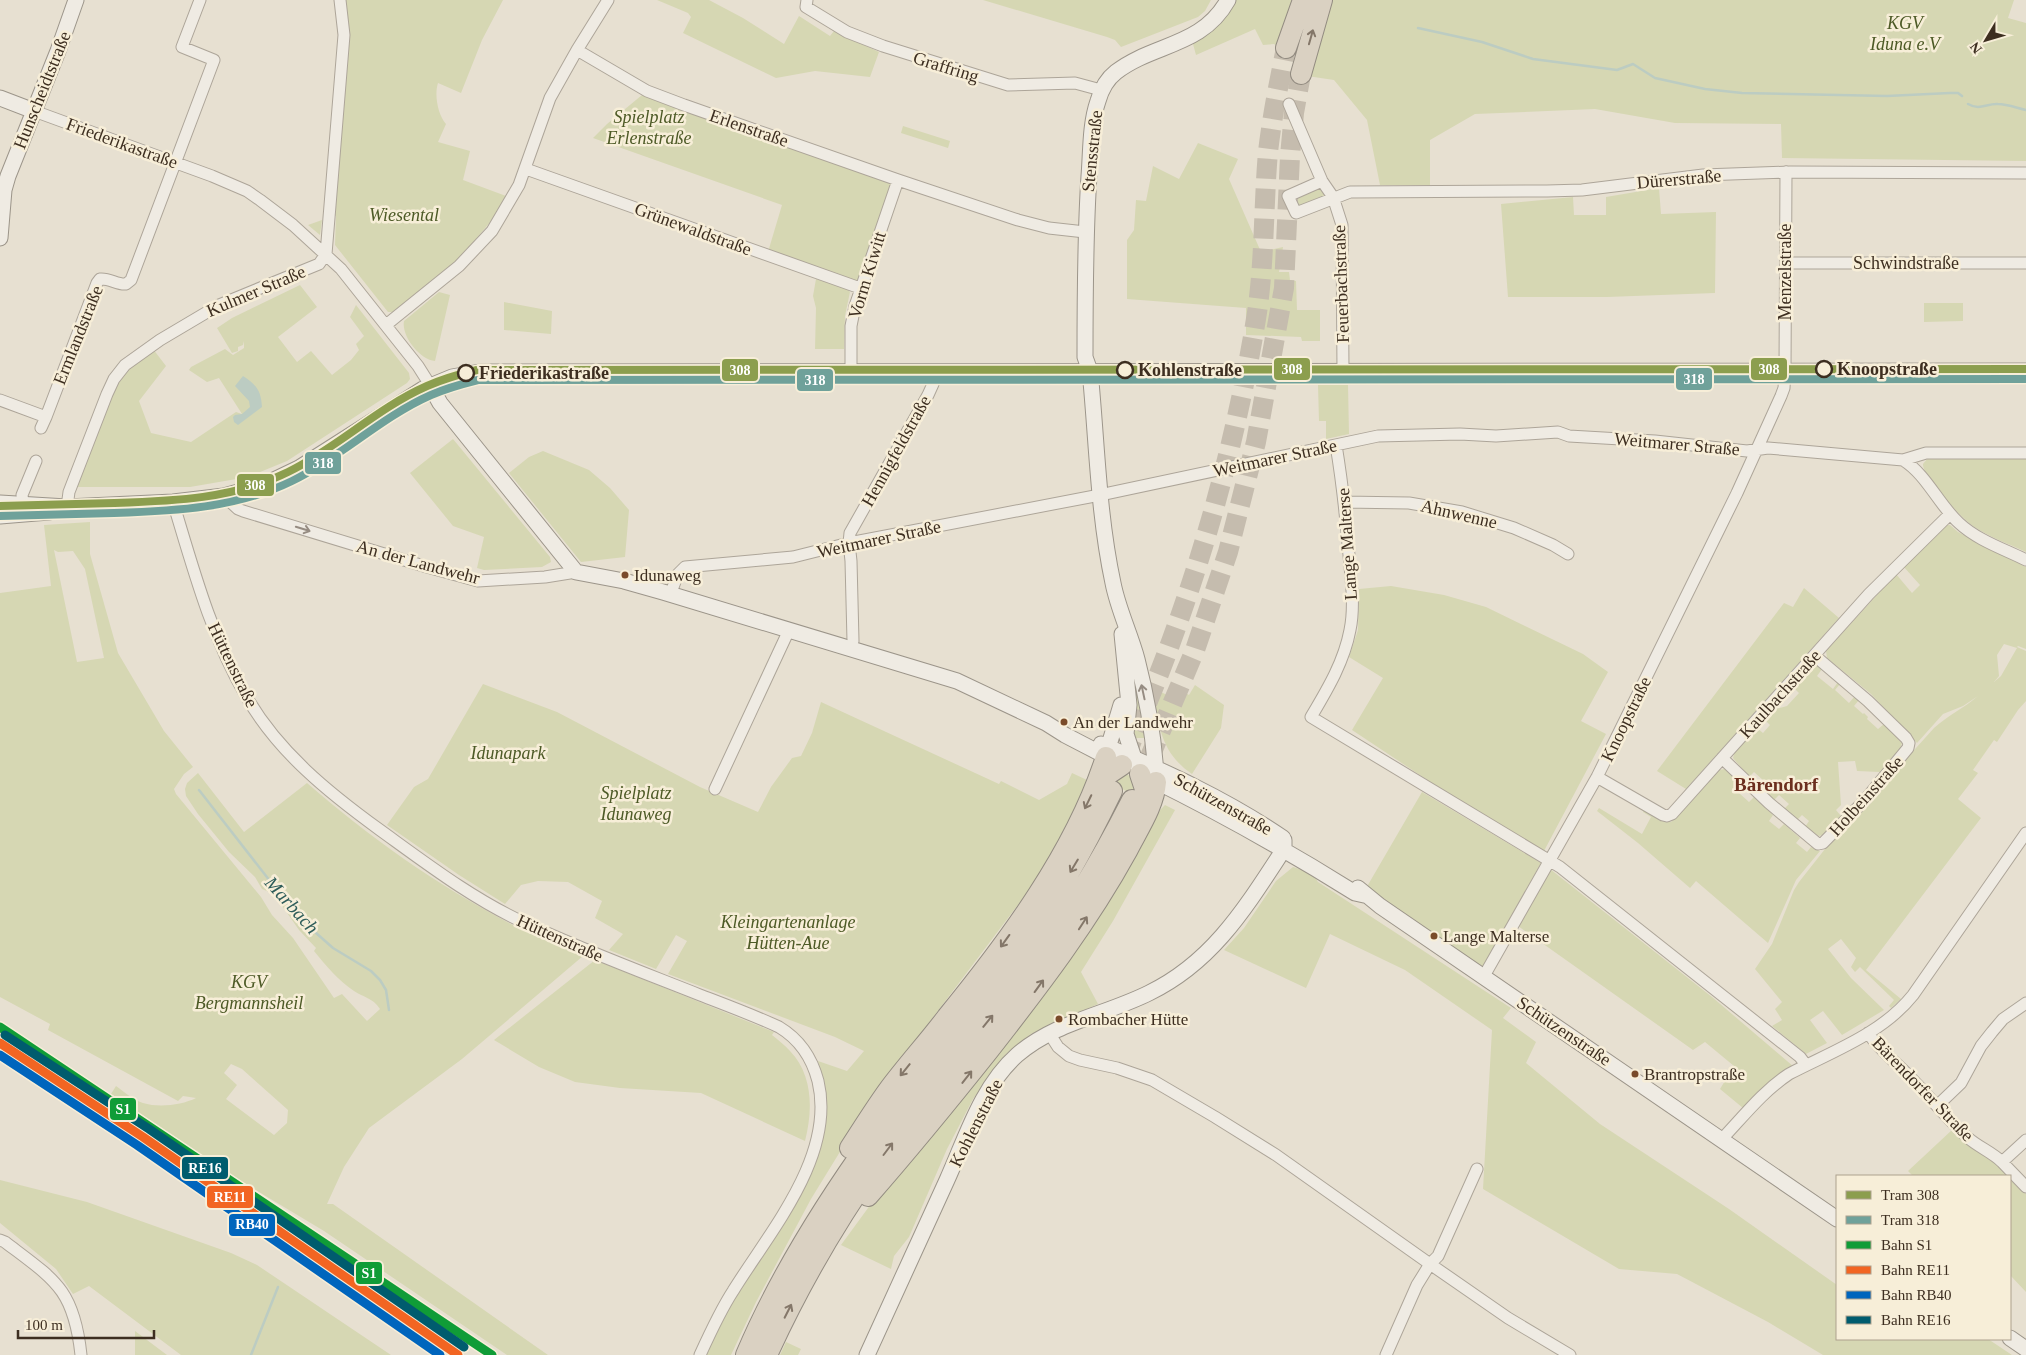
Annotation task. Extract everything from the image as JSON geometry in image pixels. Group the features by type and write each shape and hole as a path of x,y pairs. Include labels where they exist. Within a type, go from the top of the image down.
{"highway":[{"path":"1286,48 1304,0"},
{"path":"1301,74 1322,0"},
{"path":"746,1355 791,1265 828,1204 875,1135 1020,950 1080,855 1105,786 1132,764 1141,802 1137,832 1101,895 1070,944 947,1104 822,1248 767,1355"}],"street":[{"name":"Hunscheidtstraße","path":"0,238 4,190 76,0"},
{"path":"174,163 214,60 182,47 200,0"},
{"name":"Kulmer Straße","path":"67,507 69,492 114,379 125,365 199,316 258,288 319,264 326,254 344,34 340,0"},
{"path":"386,326 458,266 492,231 526,169 550,98 608,0"},
{"name":"Graffring","path":"807,0 806,7 847,32 930,62 1008,85 1075,83 1101,90"},
{"name":"Stensstraße","path":"1090,371 1085,357 1085,232 1093,127 1101,90 1115,73 1126,65 1200,32 1217,16 1228,0"},
{"name":"Erlenstraße","path":"577,50 646,90 898,180 1018,220 1049,228 1085,232"},
{"name":"Friederikastraße","path":"0,98 231,184 260,200 287,220 341,269 430,385 440,404 576,572"},
{"name":"Feuerbachstraße","path":"1289,104 1322,181 1333,197 1342,225 1343,371"},
{"name":"Ermlandstraße","path":"0,400 44,422 97,283 100,279 104,279 120,285 126,284 131,280 174,163"},
{"name":"Grünewaldstraße","path":"526,169 860,288"},
{"name":"Dürerstraße","path":"1333,197 1350,192 1525,192 1582,190 1675,178 1786,172 2026,173"},
{"name":"Menzelstraße","path":"1785,371 1786,172"},
{"name":"Vorm Kiwitt","path":"851,371 851,326 860,288 898,180"},
{"name":"Feuerbachstraße","path":"1322,181 1288,196 1296,213 1333,197"},
{"name":"Schwindstraße","path":"1786,263 2026,263"},
{"path":"0,516 23,509 173,502 224,496 262,484 290,472 430,385 458,375 494,371 2026,371"},
{"name":"Hennigfeldstraße","path":"851,649 853,641 850,533 928,395 933,384 933,371"},
{"path":"1090,371 1100,495 1108,557 1118,603 1126,669 1128,705 1126,734 1132,764"},
{"name":"Knoopstraße","path":"1484,976 1597,777 1758,448 1784,388 1785,371"},
{"name":"Weitmarer Straße","path":"670,595 678,574 685,567 793,557 849,543 1100,495 1378,436 1460,434 1496,436 1558,432 1569,436 1647,440 1733,448 1747,452 1758,448 1846,453 1903,460 1926,454 2026,453"},
{"name":"Lange Malterse","path":"1336,445 1344,502 1352,587 1350,630 1345,650 1332,681 1311,717 1560,867 1753,1019 1800,1057 1806,1065"},
{"path":"1903,460 1914,467 1950,514 1970,531 2026,560"},
{"path":"23,509 22,495 36,461"},
{"name":"An der Landwehr","path":"224,496 238,509 243,511 422,566 478,580 576,572 624,582 958,680 1046,723 1065,735 1132,764"},
{"name":"Hüttenstraße","path":"173,502 209,616 245,695 279,742 330,794 454,882 494,907 526,924 597,954 769,1022 792,1036 811,1060 820,1091 821,1118 807,1167 781,1217 718,1315 700,1355"},
{"name":"Ahnwenne","path":"1344,502 1409,503 1462,512 1514,528 1553,545 1568,554"},
{"path":"0,503 23,509"},
{"name":"Kaulbachstraße","path":"1597,777 1667,816 1672,814 1883,579 1950,514"},
{"path":"1118,603 1137,660 1153,740"},
{"path":"715,790 788,630"},
{"name":"Holbeinstraße","path":"1722,758 1769,803 1818,844 1823,843 1865,800 1908,748 1909,743 1868,701 1815,656"},
{"path":"1126,669 1120,707 1132,764"},
{"path":"1132,764 1153,740"},
{"path":"1132,764 1153,740"},
{"name":"Schützenstraße","path":"1132,764 1281,844 1358,888 1364,895 1836,1218"},
{"path":"1721,1140 1767,1091 1788,1074 1868,1033 1895,1015 1913,996 2026,833"},
{"name":"Kohlenstraße","path":"867,1355 986,1096 997,1077 1026,1048 1049,1033 1071,1022 1149,993 1172,981 1198,961 1219,938 1225,935 1246,908 1281,844"},
{"path":"1937,1106 1961,1083 1981,1046 2003,1019 2026,1003"},
{"path":"1049,1033 1058,1047 1069,1056 1117,1068 1152,1080 1216,1117 1276,1156 1508,1318 1570,1355"},
{"name":"Bärendorfer Straße","path":"1868,1033 1876,1045 1910,1076 1968,1138 1995,1154 2026,1187"},
{"path":"2002,1162 2026,1140"},
{"path":"1386,1355 1418,1285 1430,1264 1438,1256 1477,1170"},
{"path":"0,1240 44,1271 62,1291 73,1311 81,1355"},
{"path":"2011,1339 2026,1349"}],"green space":[{"name":"Wiesental","path":"345,0 503,0 482,40 461,93 438,83 436,93 439,110 446,124 438,142 470,151 463,180 506,196 492,220 459,259 395,312 388,312 335,245 336,216 333,215"},
{"path":"657,0 709,0 743,18 784,44 799,16 830,36 834,31 879,52 870,77 815,71 776,78 683,33 691,17 688,13"},
{"path":"983,0 1211,0 1205,11 1198,17 1121,47 1115,40 1107,37"},
{"path":"1234,0 1293,0 1277,46 1274,44 1263,45 1255,29 1196,55 1193,44 1223,20"},
{"name":"KGV Iduna e.V","path":"1332,0 2014,0 2008,18 2026,23 2026,161 1782,158 1781,124 1675,123 1595,109 1475,114 1430,140 1430,185 1380,185 1367,120 1334,80 1307,76"},
{"name":"Spielplatz Erlenstraße","path":"642,95 892,182 857,282 768,252 782,205 593,138"},
{"path":"903,126 950,141 948,148 901,133"},
{"path":"1198,143 1238,159 1229,179 1261,252 1283,247 1279,272 1289,272 1290,280 1296,281 1297,310 1320,310 1320,341 1302,341 1301,337 1246,335 1246,308 1127,299 1127,240 1134,230 1136,200 1146,201 1153,166 1179,179"},
{"path":"1322,181 1333,197 1296,213 1288,196"},
{"path":"1659,188 1661,214 1716,212 1715,293 1607,297 1508,297 1501,204 1573,197 1574,215 1606,215 1606,197"},
{"path":"322,220 320,235 308,225"},
{"path":"816,279 847,288 850,292 845,316 844,349 815,349 816,308 813,296"},
{"path":"300,285 317,307 278,337 297,362 311,351 332,375 351,360 359,350 356,344 364,336 350,317 356,305 409,373 410,379 407,383 287,461 248,477 190,487 77,487 117,382 125,371 153,349 166,366 139,401 151,433 191,442 236,412 242,414 219,378 207,382 189,370 191,367 225,349 233,355 244,348 244,341 243,345 238,347 238,351 232,353 217,328 232,318"},
{"path":"439,292 450,295 435,361 423,356 413,346 405,333 404,321"},
{"path":"504,302 552,311 551,334 504,330"},
{"path":"1924,303 1963,303 1963,321 1924,322"},
{"path":"1318,385 1348,385 1349,434 1326,439 1326,421 1319,421"},
{"path":"453,439 550,557 551,562 542,567 484,570 477,568 484,537 453,526 410,473"},
{"path":"543,451 589,470 610,488 629,510 625,557 581,562 509,473 529,457"},
{"path":"1928,458 2026,459 2026,552 1979,530 1960,515 1935,487 1924,470 1923,464"},
{"name":"KGV Bergmannsheil","path":"90,522 90,554 118,653 164,731 193,767 184,774 174,789 176,794 261,897 272,915 293,938 334,998 342,994 367,1021 380,1009 374,1002 354,991 332,972 314,951 316,948 299,930 274,894 262,889 255,877 229,852 198,814 186,796 185,789 187,783 198,773 244,832 307,783 381,842 459,895 521,929 583,956 462,1059 369,1128 344,1167 327,1204 333,1204 548,1355 507,1355 324,1231 249,1186 111,1094 116,1086 129,1096 149,1105 177,1104 196,1098 183,1096 178,1101 48,1030 50,1024 0,997 0,593 51,586 44,525","holes":["54,550 58,552 73,551 85,569 104,658 77,662","231,1064 242,1069 288,1110 287,1123 274,1135 226,1099 237,1085 224,1073"]},
{"path":"1947,525 1950,525 1958,532 2026,567 2026,649 2017,647 2026,651 2026,701 1997,742 1994,740 1973,770 1978,773 1958,799 1981,818 1866,970 1901,999 1891,1008 1889,1006 1894,1000 1860,967 1855,972 1851,967 1856,958 1841,939 1828,949 1851,978 1884,1010 1842,1035 1823,1011 1810,1020 1827,1043 1806,1054 1772,1026 1782,1020 1775,1009 1782,1002 1755,969 1772,944 1794,890 1825,849 1934,728 1978,696 1963,706 1943,714 1917,743 1871,694 1827,658 1826,651 1896,574 1912,593 1920,585 1903,566","holes":["2004,644 2017,648 2001,676 1994,682 1999,676 1997,655"]},
{"path":"1391,586 1444,595 1486,607 1583,654 1608,672 1581,721 1606,734 1544,851 1450,795 1352,730 1383,678 1349,657 1358,630 1359,589"},
{"path":"1804,588 1839,618 1686,789 1657,771 1784,603 1793,607"},
{"path":"1131,660 1145,732 1144,738 1129,738"},
{"path":"1815,665 1822,669 1817,676 1833,689 1838,682 1840,684 1835,690 1849,703 1855,696 1859,700 1854,706 1868,717 1867,719 1878,729 1884,724 1902,743 1900,749 1880,772 1857,771 1855,761 1838,762 1841,805 1836,810 1841,816 1823,835 1819,836 1805,827 1809,821 1802,815 1797,820 1784,809 1789,804 1779,795 1774,800 1759,786 1764,781 1754,772 1749,777 1733,758 1735,751 1757,728 1763,733 1770,725 1764,719 1772,710 1787,706 1799,693 1793,687"},
{"path":"483,684 557,712 700,787 758,812 771,787 792,758 801,756 812,733 821,702 999,784 1001,781 1039,800 1067,784 1072,773 1087,780 1070,818 1036,881 897,1065 865,1111 811,1199 756,1302 731,1355 705,1355 747,1275 814,1166 826,1116 826,1095 818,1061 847,1071 864,1051 835,1037 668,974 687,941 676,935 656,969 609,950 623,934 595,918 602,901 568,882 538,881 521,885 505,904 387,825 414,787 428,779"},
{"path":"1195,685 1224,705 1221,728 1192,774 1174,757 1163,738 1153,693 1156,695 1161,692 1173,698 1180,689 1189,695"},
{"path":"1725,769 1744,787 1739,793 1749,802 1754,797 1773,815 1769,821 1779,829 1784,824 1800,838 1796,843 1807,852 1811,847 1820,851 1796,880 1768,943 1696,881 1690,888 1597,811 1599,808 1642,834 1651,817 1643,812 1644,810 1662,821 1671,822 1719,770"},
{"path":"1125,774 1131,776 1142,799 1106,781"},
{"path":"1422,792 1541,863 1482,967 1477,967 1365,890"},
{"path":"1165,805 1175,810 1113,921 1081,972 1098,1004 1031,1034 1006,1054 973,1099 947,1149 909,1237 894,1256 891,1269 841,1245 1156,814"},
{"path":"1293,867 1312,873 1318,882 1511,1008 1503,1018 1536,1042 1526,1063 1600,1124 1729,1209 1836,1284 1836,1340 1990,1340 2012,1355 1823,1355 1768,1322 1677,1274 1619,1269 1483,1189 1492,1030 1405,970 1330,934 1306,988 1224,950 1244,928 1276,881"},
{"path":"1550,869 1712,997 1794,1067 1743,1108 1720,1089 1734,1066 1705,1042 1693,1050 1518,926"},
{"path":"595,960 774,1032 772,1035 798,1060 807,1082 810,1105 805,1141 701,1093 620,1088 575,1082 539,1067 494,1040"},
{"path":"1953,1129 2008,1175 1912,1175 1908,1171"},
{"path":"2011,1178 2026,1194 2026,1292 2011,1276"},
{"path":"0,1180 87,1202 231,1253 257,1265 391,1355 181,1355 89,1286 73,1294 56,1269 0,1223"},
{"path":"135,1331 167,1355 135,1355"},
{"path":"786,1342 801,1349 798,1355 780,1355"}],"shaded area":[{"path":"243,376 252,382 257,389 261,397 262,407 238,425 234,422 233,417 242,414 250,407 249,401 235,386"}],"waterway":[{"path":"1418,28 1482,42 1533,59 1617,70 1633,64 1655,78 1705,89 1742,93 1887,96 1958,93 1962,96"},
{"path":"1968,104 1976,107 2001,104 2026,110"},
{"name":"Marbach","path":"199,790 298,917 333,948 371,971 380,980 386,990 389,1010"},
{"name":"Marbach","path":"251,1355 278,1287"}],"tunnel":[{"path":"1125,758 1167,654 1185,601 1210,523 1231,445 1248,365 1258,304 1268,152 1286,48"},
{"path":"1149,759 1195,650 1228,552 1256,442 1284,288 1290,156 1294,113 1301,74"}],"tram line":[{"name":"308","path":"0,506 158,501 203,497 246,488 288,472 306,462 409,395 439,381 477,370 2026,369"},
{"name":"318","path":"0,516 160,511 205,506 250,497 292,481 310,471 413,404 443,390 478,380 2026,379"}],"rail line":[{"name":"S1","path":"0,1027 492,1355"},
{"name":"RE16","path":"5,1035 149,1129 464,1347"},
{"name":"RE11","path":"0,1043 143,1137 458,1355"},
{"name":"RB40","path":"0,1055 137,1145 440,1355"}],"place":[{"name":"Knoopstraße","path":"1824,369"},
{"name":"Kohlenstraße","path":"1125,370"},
{"name":"Friederikastraße","path":"466,373"},
{"name":"Idunaweg","path":"625,575"},
{"name":"An der Landwehr","path":"1064,722"},
{"name":"Lange Malterse","path":"1434,936"},
{"name":"Rombacher Hütte","path":"1059,1019"},
{"name":"Brantropstraße","path":"1635,1074"}],"district":[{"name":"Bärendorf","path":"1776,784"}],"park label":[{"name":"Idunapark","path":"508,753"},
{"name":"Spielplatz Idunaweg","path":"636,803"},
{"name":"Kleingartenanlage Hütten-Aue","path":"788,932"}]}
